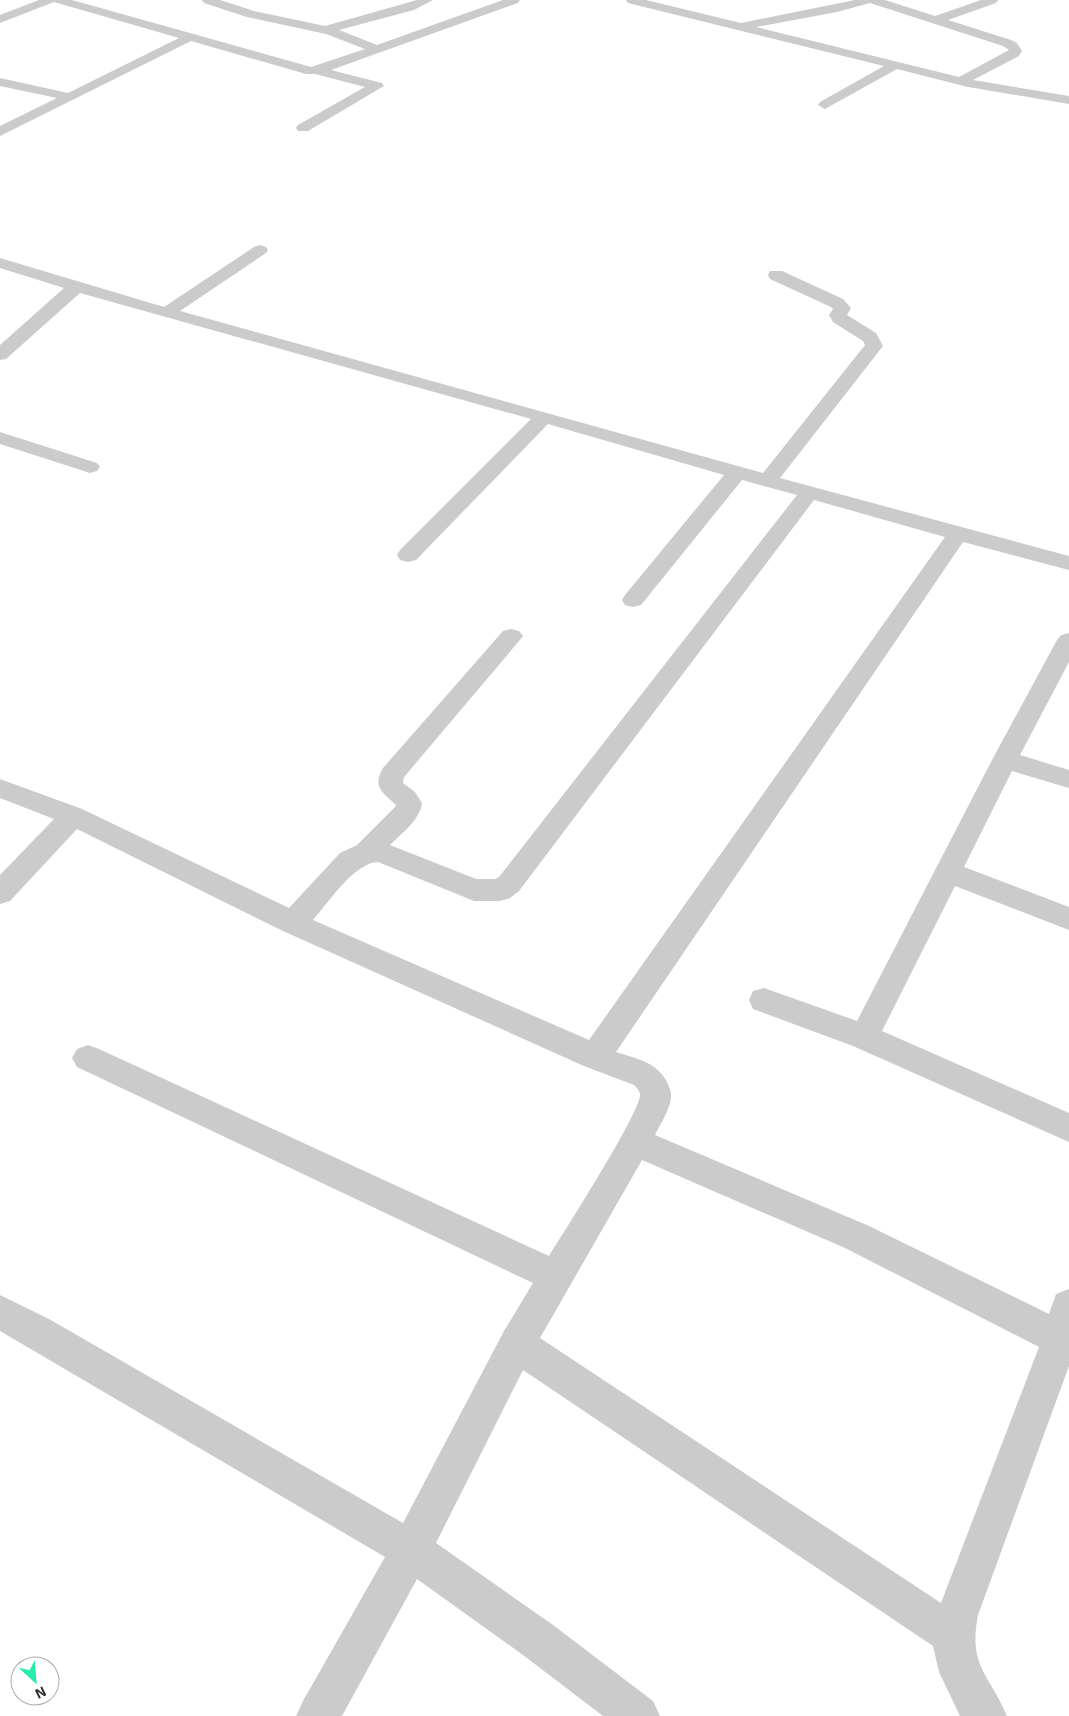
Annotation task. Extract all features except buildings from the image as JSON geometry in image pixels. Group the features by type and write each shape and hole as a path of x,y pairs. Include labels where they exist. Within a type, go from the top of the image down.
{"street":[{"path":"0,19 50,0"},
{"path":"59,0 307,70 315,70 377,86 303,128"},
{"path":"208,0 251,14 325,30 377,49"},
{"path":"325,30 410,7 427,0"},
{"path":"315,70 514,0"},
{"path":"632,0 961,81 1069,100"},
{"path":"740,28 773,18 838,8 868,0"},
{"path":"873,0 1007,43 1015,48 1016,51 1014,53 961,81"},
{"path":"936,20 992,0"},
{"path":"945,2 969,8"},
{"path":"904,10 922,3"},
{"path":"356,8 374,17"},
{"path":"0,132 190,37"},
{"path":"825,105 895,65"},
{"path":"0,82 70,97"},
{"path":"166,313 260,250"},
{"path":"0,264 76,288 544,417 957,535 1069,563"},
{"path":"768,480 874,346 870,337 839,318 838,315 842,308 837,303 776,275"},
{"path":"0,355 76,288"},
{"path":"408,555 544,417"},
{"path":"0,438 90,467"},
{"path":"632,600 737,472"},
{"path":"368,852 380,852 474,890 500,890 509,884 810,492"},
{"path":"595,1057 957,535"},
{"path":"293,923 350,860 368,852 408,810 409,805 406,797 390,785 389,781 392,774 511,636"},
{"path":"864,1037 1006,760 1065,655"},
{"path":"1006,760 1069,780"},
{"path":"0,788 73,816 293,923 595,1057 645,1076 651,1082 656,1094 654,1104 635,1142 517,1344 411,1550 318,1716"},
{"path":"0,894 73,816"},
{"path":"948,872 1069,919"},
{"path":"764,1000 864,1037 1069,1128"},
{"path":"88,1058 555,1276"},
{"path":"635,1142 857,1237 1063,1340 957,1614 953,1635 955,1658 985,1716"},
{"path":"0,1312 36,1331 411,1550 538,1640 638,1716"},
{"path":"517,1344 953,1635"}]}
